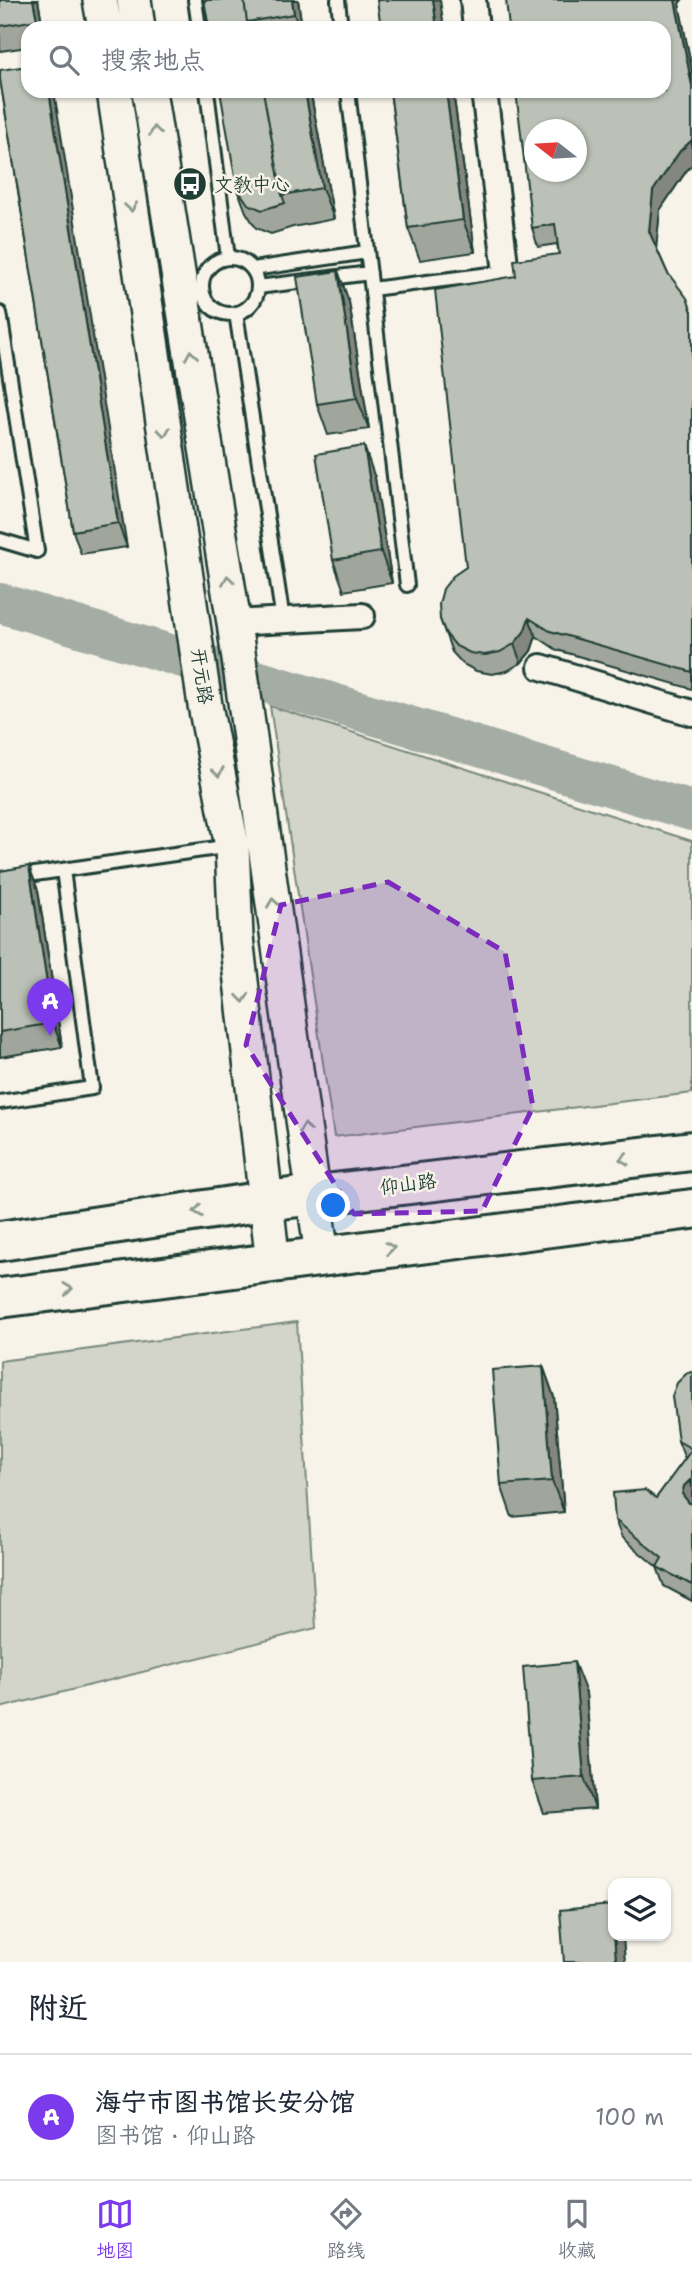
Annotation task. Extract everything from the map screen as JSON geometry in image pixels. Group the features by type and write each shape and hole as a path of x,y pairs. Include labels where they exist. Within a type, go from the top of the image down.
{"main road":[{"path":"100,0 103,21"},
{"path":"134,0 137,21"},
{"name":"开元路","path":"115,98 205,705 232,846 236,937 273,1263"},
{"path":"150,98 192,293 247,719 322,1256"},
{"name":"仰山路","path":"0,1241 265,1201 692,1151"},
{"path":"0,1298 692,1209"}],"street":[{"path":"473,0 475,21"},
{"path":"485,98 506,272"},
{"path":"236,635 283,620 362,616"},
{"path":"541,667 692,713"}],"lane":[{"path":"195,0 198,21"},
{"path":"338,0 340,21"},
{"path":"208,98 228,258"},
{"path":"349,98 407,585"},
{"path":"253,270 368,252"},
{"path":"228,258 246,263 253,270 258,287 252,304 236,313 227,314 211,307 192,293 206,272 220,260 228,258"},
{"path":"372,289 506,272"},
{"path":"258,287 370,273"},
{"path":"0,313 37,551 0,540"},
{"path":"236,313 283,620"},
{"path":"0,879 232,846"},
{"path":"0,1102 92,1088 63,870 55,871"}],"highlighted area":[{"path":"388,882 505,952 533,1107 482,1211 354,1214 246,1045 281,905"}],"shaded area":[{"path":"270,706 692,841 692,1093 334,1137"},
{"path":"297,1322 316,1628 0,1708 0,1361"}],"building":[{"path":"0,0 33,0 37,20 0,26"},
{"path":"204,0 244,0 247,21 208,21"},
{"path":"244,0 292,0 294,14 247,21"},
{"path":"377,0 433,0 436,21 380,21"},
{"path":"506,0 675,0 692,86 692,140 680,151 653,191 649,231 667,272 687,298 692,312 692,672 550,631 529,618 524,632 514,644 500,652 485,655 470,653 456,646 446,634 440,619 439,604 443,589 453,576 466,567 435,290 516,276 514,260 559,254 555,224 532,228 527,182 587,182 587,119 524,119 524,160 517,98 671,98 671,21 508,21"},
{"path":"21,67 21,98 50,98 118,523 73,531 0,70"},
{"path":"221,98 264,98 285,203 262,210 248,204 237,188"},
{"path":"264,98 306,98 322,188 282,195"},
{"path":"391,98 447,98 463,220 408,228"},
{"path":"338,271 357,398 317,404 297,277"},
{"path":"364,446 381,552 333,560 316,454"},
{"path":"29,866 53,1023 0,1032 0,871"},
{"path":"543,1366 552,1481 501,1485 492,1370"},
{"path":"692,1372 692,1449 678,1441 672,1396 677,1383 687,1373"},
{"path":"692,1449 692,1480 684,1486 682,1494 692,1503 692,1585 657,1567 662,1558 615,1520 613,1493 645,1490 656,1498"},
{"path":"574,1662 584,1777 532,1781 523,1667"},
{"path":"608,1905 608,1941 615,1941 616,1962 564,1962 560,1910"}],"waterway":[{"path":"0,603 692,811"}],"place":[{"name":"文教中心","path":"190,184"},
{"name":"海宁市图书馆长安分馆","path":"50,1036"}]}
